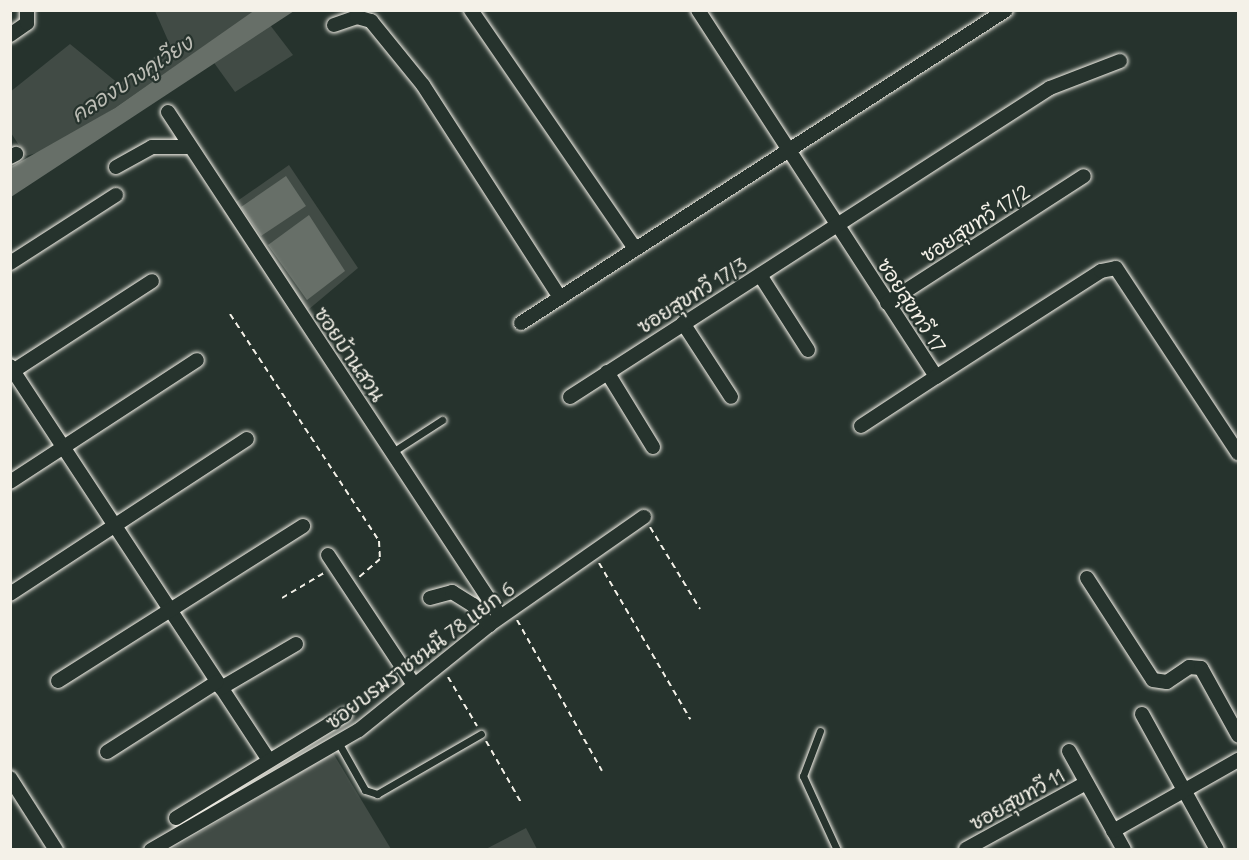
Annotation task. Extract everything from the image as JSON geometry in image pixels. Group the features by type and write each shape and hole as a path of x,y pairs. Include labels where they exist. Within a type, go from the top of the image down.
{"street":[{"path":"10,35 27,23 27,10"},
{"path":"471,10 634,249"},
{"name":"ซอยสุขทวี 17","path":"699,10 836,227 936,377 1101,271 1116,268 1239,453"},
{"path":"521,323 559,296 1006,10"},
{"path":"334,25 357,17 371,21 423,85 559,296"},
{"name":"ซอยสุขทวี 17/3","path":"570,397 1050,88 1120,61"},
{"name":"ซอยบ้านสวน","path":"168,112 500,617"},
{"path":"116,167 152,147 190,147"},
{"name":"ซอยสุขทวี 17/2","path":"887,303 1084,176"},
{"path":"10,263 116,195"},
{"path":"759,275 808,350"},
{"path":"152,281 12,370 269,761"},
{"path":"683,323 731,397"},
{"path":"10,482 197,360"},
{"path":"607,372 653,447"},
{"path":"861,426 936,377"},
{"path":"10,594 248,438"},
{"name":"ซอยบรมราชชนนี 78 แยก 6","path":"151,849 338,742 500,617 644,517"},
{"path":"58,681 169,608 303,526"},
{"path":"332,561 347,587 414,685"},
{"path":"1088,578 1153,680 1167,682 1189,667 1201,668 1239,735"},
{"path":"430,598 452,592 473,605 500,617"},
{"path":"107,752 219,685 296,644"},
{"path":"1142,714 1217,849"},
{"path":"176,818 345,715"},
{"name":"ซอยสุขทวี 11","path":"1069,751 1122,849"},
{"path":"1113,831 1239,760"},
{"path":"10,778 56,849"},
{"name":"ซอยสุขทวี 11","path":"966,849 1086,783"}],"lane":[{"path":"391,453 442,420"},
{"path":"820,731 803,776 837,849"},
{"path":"338,742 365,790 377,794 481,734"}],"path":[{"path":"230,314 380,541 380,559 347,587"},
{"path":"644,517 700,609"},
{"path":"593,553 690,719"},
{"path":"282,598 332,561"},
{"path":"500,617 602,771"}],"shaded area":[{"path":"255,10 294,11 11,197 11,167 115,108"},
{"path":"155,11 255,11 115,108 47,150 26,156 11,133 10,92 70,44 119,84 170,45"},
{"path":"270,25 293,55 235,92 212,60"},
{"path":"289,165 358,268 296,320 223,211"},
{"path":"286,176 306,206 261,236 241,207"},
{"path":"309,215 345,271 307,300 268,245"},
{"path":"333,753 391,849 172,849"},
{"path":"526,828 537,849 486,849"}],"water label":[{"name":"คลองบางคูเวียง","path":"132,79"}]}
